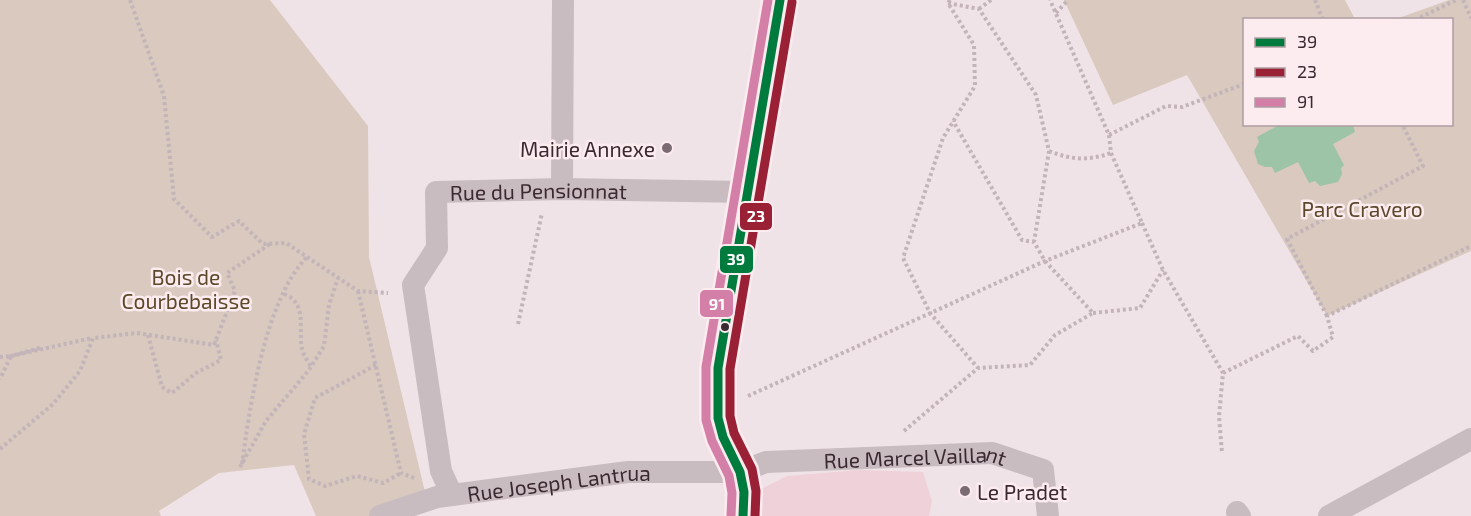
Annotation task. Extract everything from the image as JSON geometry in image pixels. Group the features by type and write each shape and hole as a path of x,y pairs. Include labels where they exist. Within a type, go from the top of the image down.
{"main road":[{"path":"743,516 744,492 740,472 723,437 718,418 718,368 780,0"}],"street":[{"path":"554,190 563,0"},
{"name":"Rue du Pensionnat","path":"412,285 437,248 436,192 554,190 747,192"},
{"path":"412,285 442,488"},
{"path":"1329,516 1471,440"},
{"name":"Rue Marcel Vaillant","path":"740,472 766,462 992,453 1044,470 1048,516"},
{"name":"Rue Joseph Lantrua","path":"380,516 442,488 628,472 740,472"}],"path":[{"path":"130,0 164,96 174,199 212,237 239,221 263,244 286,243 358,291 386,293 412,285"},
{"path":"980,9 992,0"},
{"path":"1050,0 1109,135 1111,153 1163,270 1223,373 1219,416 1222,453"},
{"path":"1056,13 1068,0"},
{"path":"1314,0 1322,18"},
{"path":"1419,18 1456,0"},
{"path":"1463,0 1471,18"},
{"path":"949,2 980,9 1036,95 1050,151 1034,242 1045,261 1093,313"},
{"path":"949,2 974,45 975,86 943,138 903,258 930,313 978,368"},
{"path":"1109,135 1166,106 1182,108 1243,85"},
{"path":"953,121 1022,240 1034,242"},
{"path":"1223,373 1298,336 1313,351 1333,337 1327,316 1287,239 1423,166 1402,126"},
{"path":"1050,151 1070,159 1091,159 1111,153"},
{"path":"518,324 554,190"},
{"path":"718,399 747,396 1045,261 1142,223"},
{"path":"0,357 93,338 136,333 214,345 235,291 227,273 270,244"},
{"path":"1327,316 1471,246"},
{"path":"308,257 297,268 268,334 249,412 241,466 266,421 311,367 324,346 329,304 338,278"},
{"path":"871,459 978,368 1030,365 1055,335 1093,313 1140,308 1163,270"},
{"path":"358,291 401,472"},
{"path":"284,294 291,297 302,314 302,350 311,367"},
{"path":"148,335 162,387 172,393 196,373 221,360 216,339"},
{"path":"0,449 53,404 80,371 93,338"},
{"path":"0,379 11,356"},
{"path":"376,365 315,398 304,434 309,479 325,486 357,476 383,483 401,472"},
{"path":"401,472 442,488"}],"green space":[{"name":"Bois de Courbebaisse","path":"0,0 270,0 368,126 369,257 425,492 369,516 316,516 294,465 219,473 159,511 161,516 0,516"},
{"name":"Parc Cravero","path":"1064,0 1345,0 1354,18 1243,18 1243,126 1453,126 1453,18 1399,18 1449,0 1471,0 1471,251 1327,316 1187,75 1113,105"}],"shaded area":[{"path":"1277,126 1353,126 1355,132 1333,144 1344,165 1341,168 1342,174 1338,182 1320,186 1315,181 1309,183 1298,162 1275,173 1272,167 1258,164 1254,151 1259,142 1257,137"},
{"path":"858,470 923,472 932,501 929,516 758,516 759,490 787,476"}],"transit line":[{"name":"91","path":"731,516 732,493 729,476 712,441 706,420 706,367 768,0"},
{"name":"39","path":"743,516 744,492 740,472 723,437 718,418 718,368 780,0"},
{"name":"23","path":"755,516 756,491 752,469 734,433 730,416 730,369 792,2"}],"place":[{"name":"Mairie Annexe","path":"667,148"},
{"name":"Le Pradet","path":"965,491"}]}
